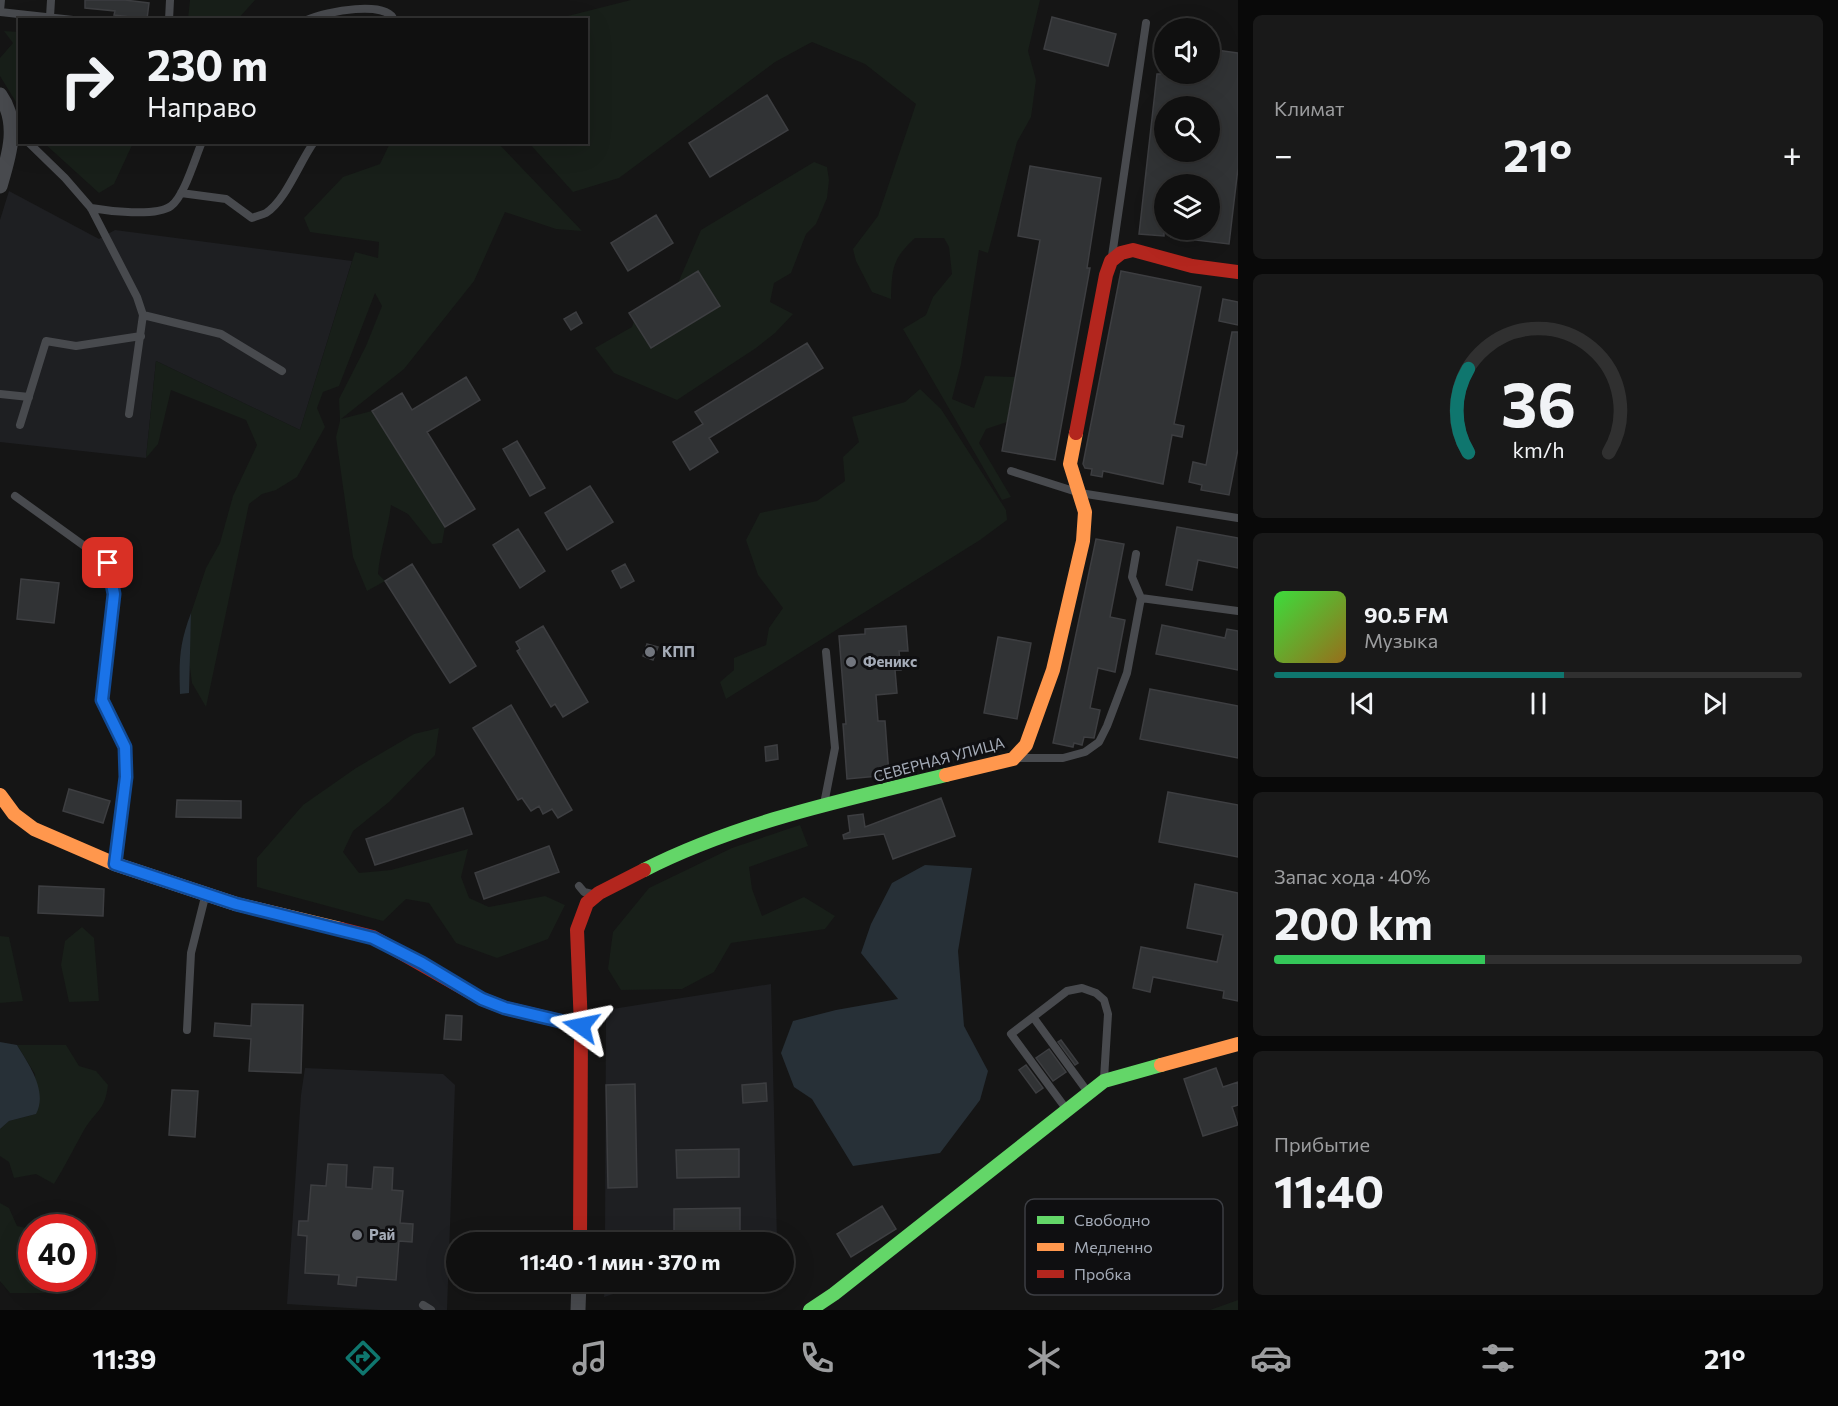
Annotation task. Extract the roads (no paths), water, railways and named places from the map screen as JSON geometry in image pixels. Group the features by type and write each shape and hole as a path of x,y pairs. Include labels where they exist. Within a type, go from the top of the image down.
{"street":[{"path":"0,95 16,133 0,186"},
{"path":"1111,261 1121,253 1133,250 1192,266 1238,272"},
{"name":"СЕВЕРНАЯ УЛИЦА","path":"580,1232 581,1026 577,930 587,903 599,893 656,864 740,830 824,806 1013,759 1026,745 1053,670 1083,540 1085,512 1070,464 1106,275 1111,261"},
{"path":"0,795 14,814 34,829 115,864 206,895 373,938 422,963 482,999 505,1008 581,1026"},
{"path":"810,1310 834,1294 1104,1081 1238,1044"},
{"path":"578,1310 579,1292"}],"lane":[{"path":"1,0 0,11 58,18"},
{"path":"50,17 51,0"},
{"path":"169,18 170,0"},
{"path":"312,18 333,9 361,3 380,2 390,9 393,18"},
{"path":"1111,261 1146,23"},
{"path":"30,144 65,178 91,208 144,315 129,414"},
{"path":"91,208 122,212 159,210 171,206 181,193 201,144"},
{"path":"181,193 226,199 252,218 266,213 284,194 313,144"},
{"path":"144,315 221,334 282,371"},
{"path":"20,424 46,341 76,346 141,336"},
{"path":"0,394 29,397"},
{"path":"1011,471 1080,493 1238,518"},
{"path":"15,496 108,563 114,594 102,700 125,747 126,757 126,777 115,864"},
{"path":"1013,759 1063,758 1085,752 1099,742 1127,673 1141,598 1132,577 1136,554"},
{"path":"1141,598 1238,611"},
{"path":"824,806 835,747 826,652"},
{"path":"579,886 590,894 599,893"},
{"path":"187,1030 191,953 206,895"},
{"path":"1067,1110 1011,1034 1067,991 1082,988 1096,993 1104,1000 1108,1014 1104,1081"},
{"path":"1033,1017 1088,1093"}],"place":[{"name":"КПП","path":"650,652"},
{"name":"Феникс","path":"851,662"},
{"name":"Рай","path":"357,1235"}]}
